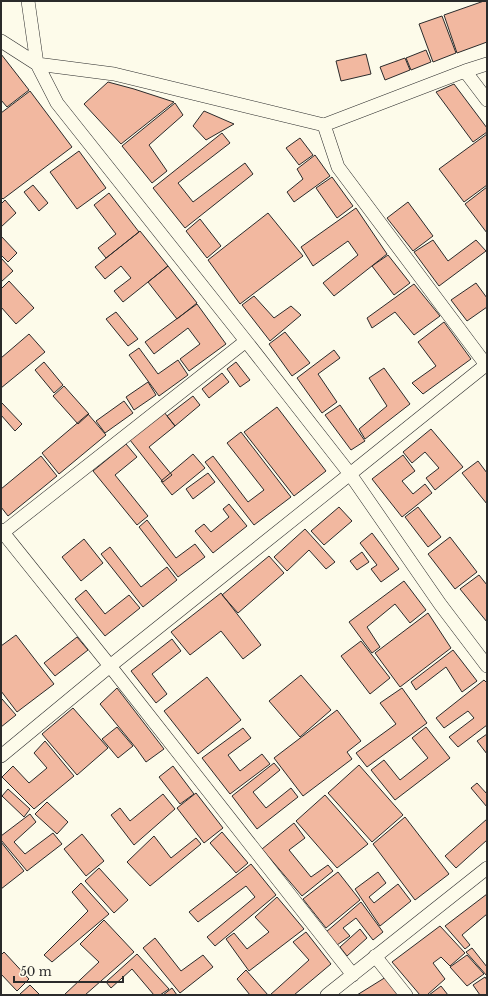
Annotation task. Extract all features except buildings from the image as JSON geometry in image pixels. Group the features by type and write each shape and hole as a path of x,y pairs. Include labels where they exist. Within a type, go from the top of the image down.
{"street":[{"path":"28,1 37,64 57,103 350,474 440,604 487,666"},
{"path":"1,42 37,64 114,74 324,124 487,64"},
{"path":"465,71 487,100"},
{"path":"1,756 110,666 487,365 338,167 324,124"},
{"path":"246,341 2,532 110,666 353,975"},
{"path":"328,995 487,868"},
{"path":"375,956 406,995"}]}
